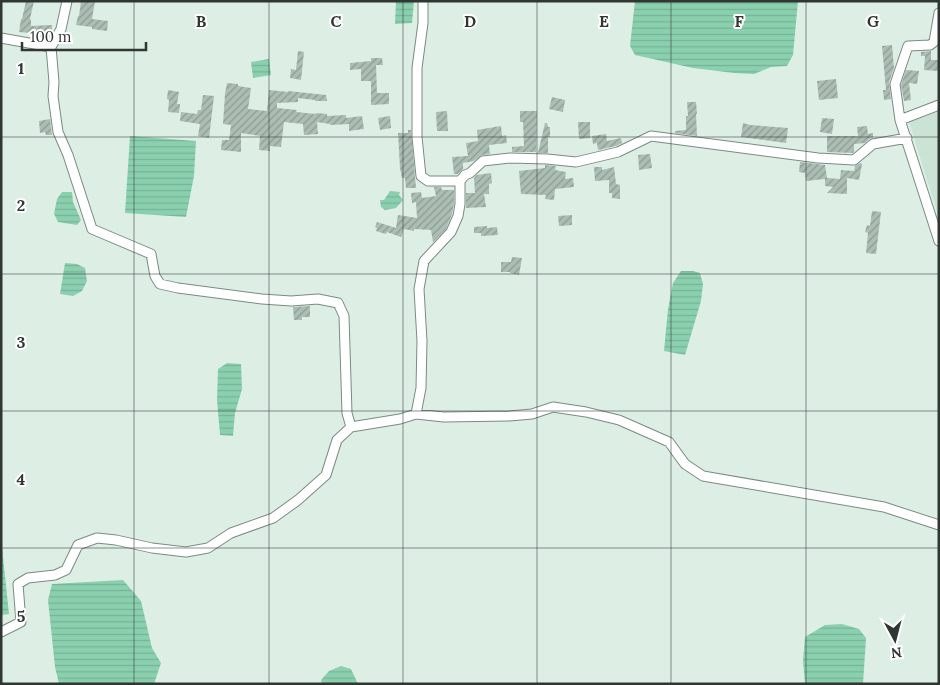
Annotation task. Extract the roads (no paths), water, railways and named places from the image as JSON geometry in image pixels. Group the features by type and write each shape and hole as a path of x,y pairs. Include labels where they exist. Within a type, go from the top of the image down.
{"street":[{"path":"67,1 62,29 51,47 54,82 53,96 58,132 68,155 92,229 152,254 155,276 160,284 262,299 291,301 318,299 338,303 344,316 346,404 351,427"},
{"path":"423,1 423,23 417,68 418,137 421,176 428,181 460,181"},
{"path":"939,13 934,42 930,45 908,46 895,84 900,120 939,241"},
{"path":"1,38 51,47"},
{"path":"900,120 939,105"},
{"path":"416,414 421,388 422,341 419,289 424,261 451,232 458,216 460,181 484,161 510,158 576,162 618,152 652,136 818,158 854,160 873,144 907,138"},
{"path":"1,632 21,622 18,584 28,578 55,574 66,570 78,546 97,538 186,552 208,548 231,533 273,518 298,500 326,475 337,440 351,427 400,419 416,414 483,417 509,416 532,414 553,407 586,412 619,420 669,442 686,464 703,476 884,507 939,525"}]}
